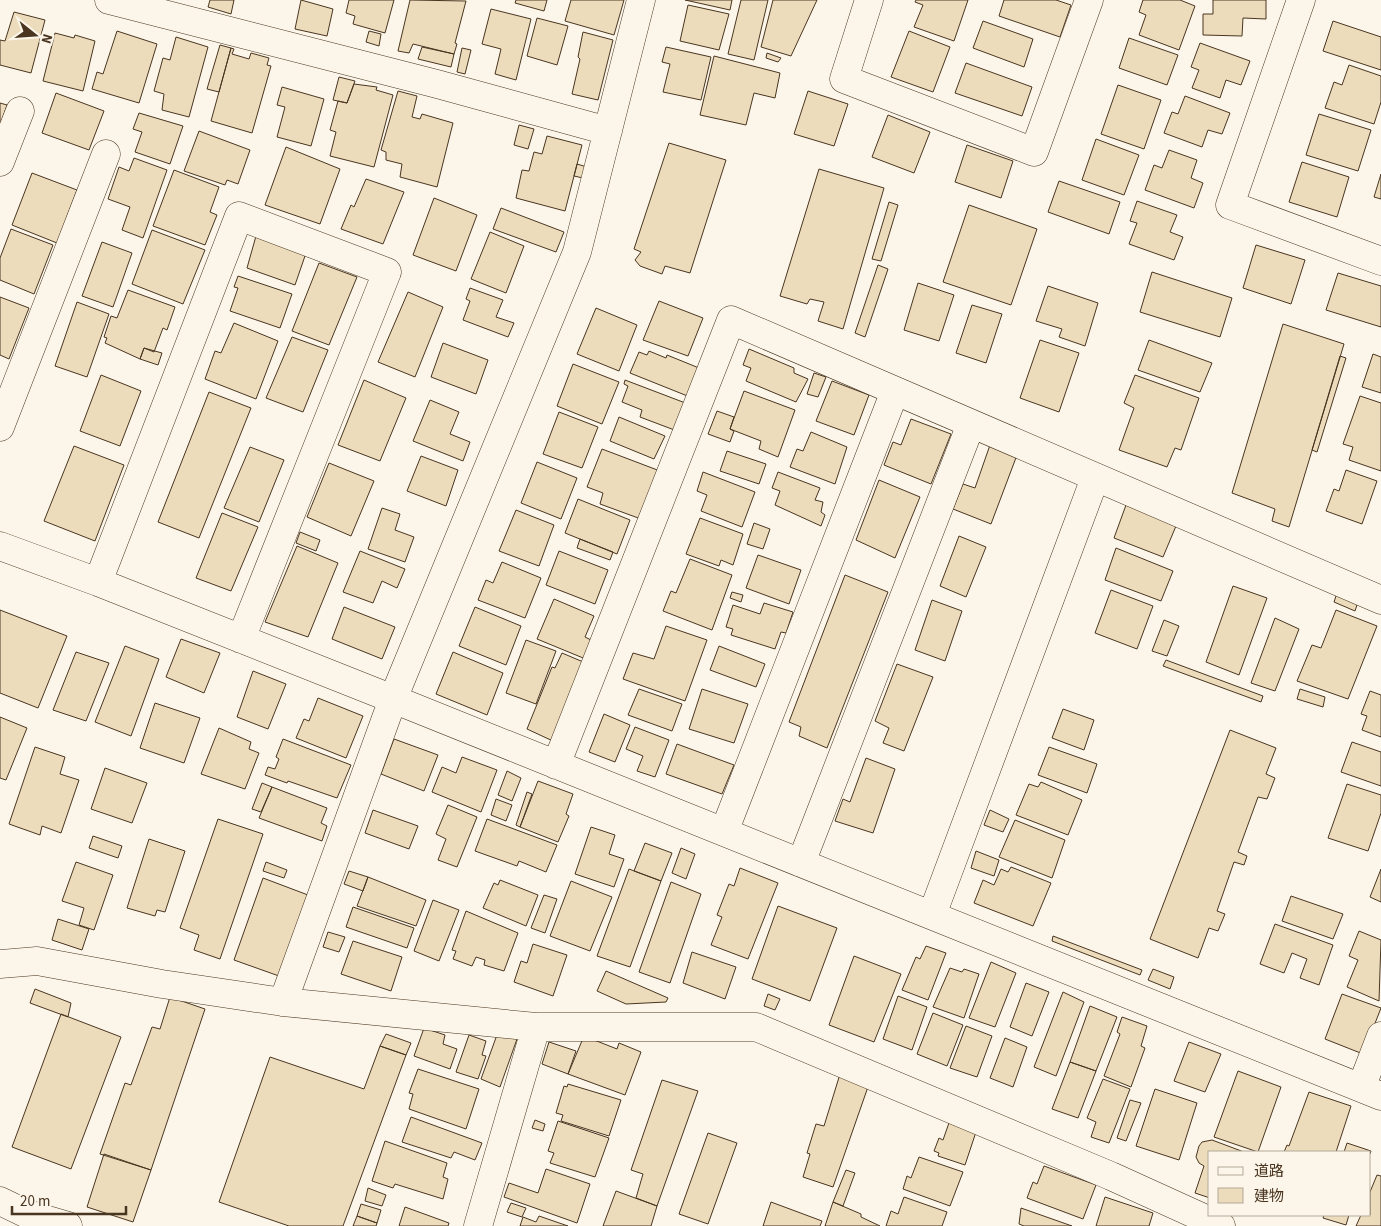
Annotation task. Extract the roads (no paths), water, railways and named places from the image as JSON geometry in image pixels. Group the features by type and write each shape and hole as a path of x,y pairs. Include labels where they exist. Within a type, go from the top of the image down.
{"street":[{"path":"109,0 437,84 608,131"},
{"path":"283,1002 393,699 577,252 641,0"},
{"path":"869,0 844,79 1034,152 1089,0"},
{"path":"1301,0 1230,205 1381,261"},
{"path":"0,162 20,111"},
{"path":"0,427 106,154"},
{"path":"98,582 239,216 387,272 241,639"},
{"path":"556,765 731,320 1381,600"},
{"path":"724,832 895,391"},
{"path":"801,863 970,424"},
{"path":"932,915 1095,478"},
{"path":"0,546 98,582 393,699 1371,1092 1381,1036"},
{"path":"0,964 37,961 162,984 283,1002 536,1027 756,1027 1102,1172 1221,1226"},
{"path":"478,1226 536,1027"},
{"path":"0,1201 27,1214 68,1226"}]}
